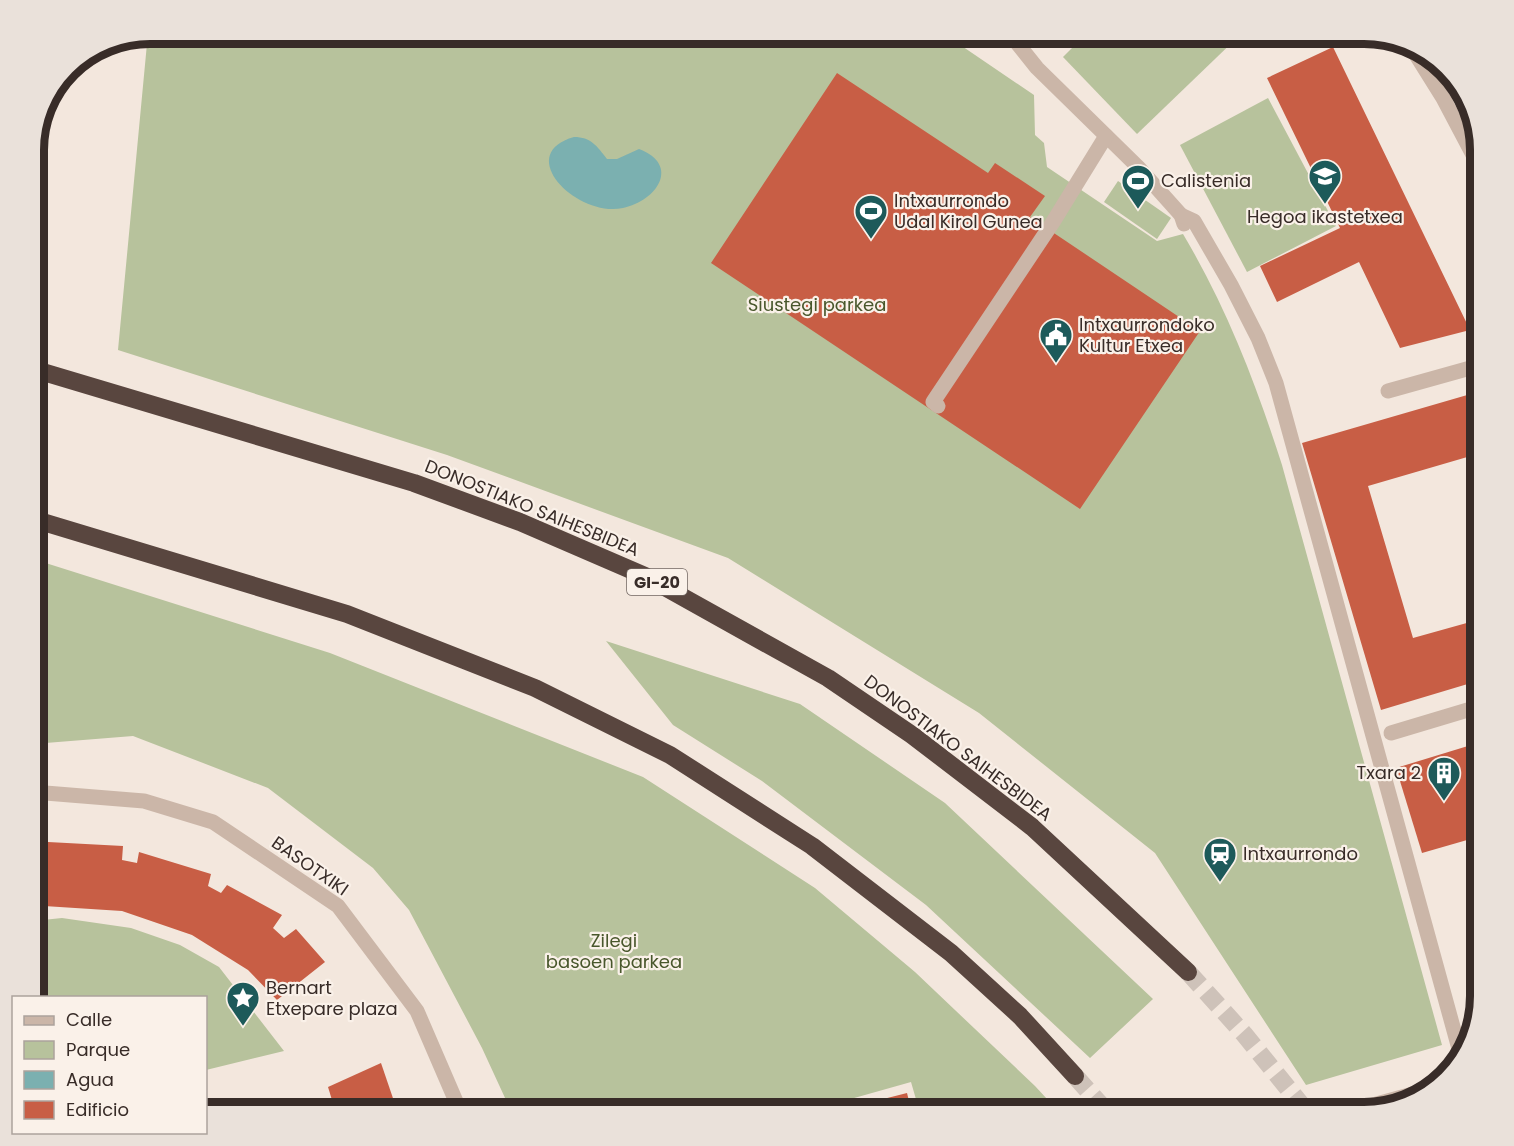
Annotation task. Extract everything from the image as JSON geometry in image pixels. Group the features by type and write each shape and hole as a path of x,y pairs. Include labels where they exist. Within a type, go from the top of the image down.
{"highway":[{"name":"DONOSTIAKO SAIHESBIDEA","path":"44,372 414,483 520,522 645,576 828,678 912,735 1032,827 1188,972"},
{"path":"44,522 347,614 536,688 670,755 812,846 951,953 1020,1016 1075,1076"}],"street":[{"path":"1018,44 1037,68 1106,136 1183,221 1194,221 1258,338 1276,383 1458,1045"},
{"path":"1418,58 1443,98 1470,149"},
{"path":"938,406 933,402 1053,222 1106,136"},
{"path":"1388,392 1470,368"},
{"path":"1391,733 1470,709"},
{"name":"BASOTXIKI","path":"44,793 144,801 213,822 338,906 417,1011 456,1102"}],"green space":[{"name":"Siustegi parkea","path":"147,44 959,44 1034,95 1035,135 1044,143 1047,167 1157,241 1183,234 1227,318 1262,405 1282,465 1442,1045 1306,1085 1155,853 979,713 728,558 447,455 118,350"},
{"path":"1076,44 1231,44 1137,134 1063,57"},
{"path":"1268,98 1336,226 1247,272 1180,145"},
{"name":"Calistenia","path":"1118,181 1171,218 1157,239 1104,202"},
{"name":"Zilegi basoen parkea","path":"44,562 330,653 643,777 815,888 915,972 1050,1102 917,1102 911,1082 840,1102 507,1102 482,1048 409,910 373,868 268,788 133,736 44,743"},
{"path":"606,641 800,704 945,803 1153,999 1090,1058 926,905 762,781 673,725"},
{"name":"Bernart Etxepare plaza","path":"62,918 131,928 180,945 219,967 284,1051 207,1070 207,996 44,996 44,920"}],"water":[{"path":"574,137 580,137 597,146 607,159 617,159 639,149 652,156 659,164 660,182 646,198 623,208 605,209 587,204 558,183 551,170 549,157 557,145"}],"building":[{"path":"1333,47 1470,330 1400,348 1359,262 1277,302 1260,266 1340,228 1267,78"},
{"path":"837,73 988,173 995,163 1045,196 1030,217 1200,331 1080,509 711,263"},
{"path":"1470,394 1470,456 1368,486 1413,638 1470,622 1470,683 1381,710 1302,443"},
{"name":"Txara 2","path":"1470,745 1470,839 1422,853 1396,768"},
{"path":"48,842 123,846 122,860 137,863 139,852 211,874 208,886 221,893 227,885 282,915 273,928 284,938 296,929 325,962 277,1000 248,970 192,935 122,911 44,906 44,855 48,855"},
{"path":"381,1063 394,1102 333,1102 328,1087"},
{"path":"907,1093 909,1102 871,1102"}],"tunnel":[{"path":"1188,972 1244,1034 1299,1102"},
{"path":"1075,1076 1098,1102"}],"place":[{"name":"Hegoa ikastetxea","path":"1325,205"},
{"name":"Calistenia","path":"1138,210"},
{"name":"Intxaurrondo Udal Kirol Gunea","path":"871,240"},
{"name":"Intxaurrondoko Kultur Etxea","path":"1056,364"},
{"name":"Txara 2","path":"1444,802"},
{"name":"Intxaurrondo","path":"1220,883"},
{"name":"Bernart Etxepare plaza","path":"243,1027"}]}
